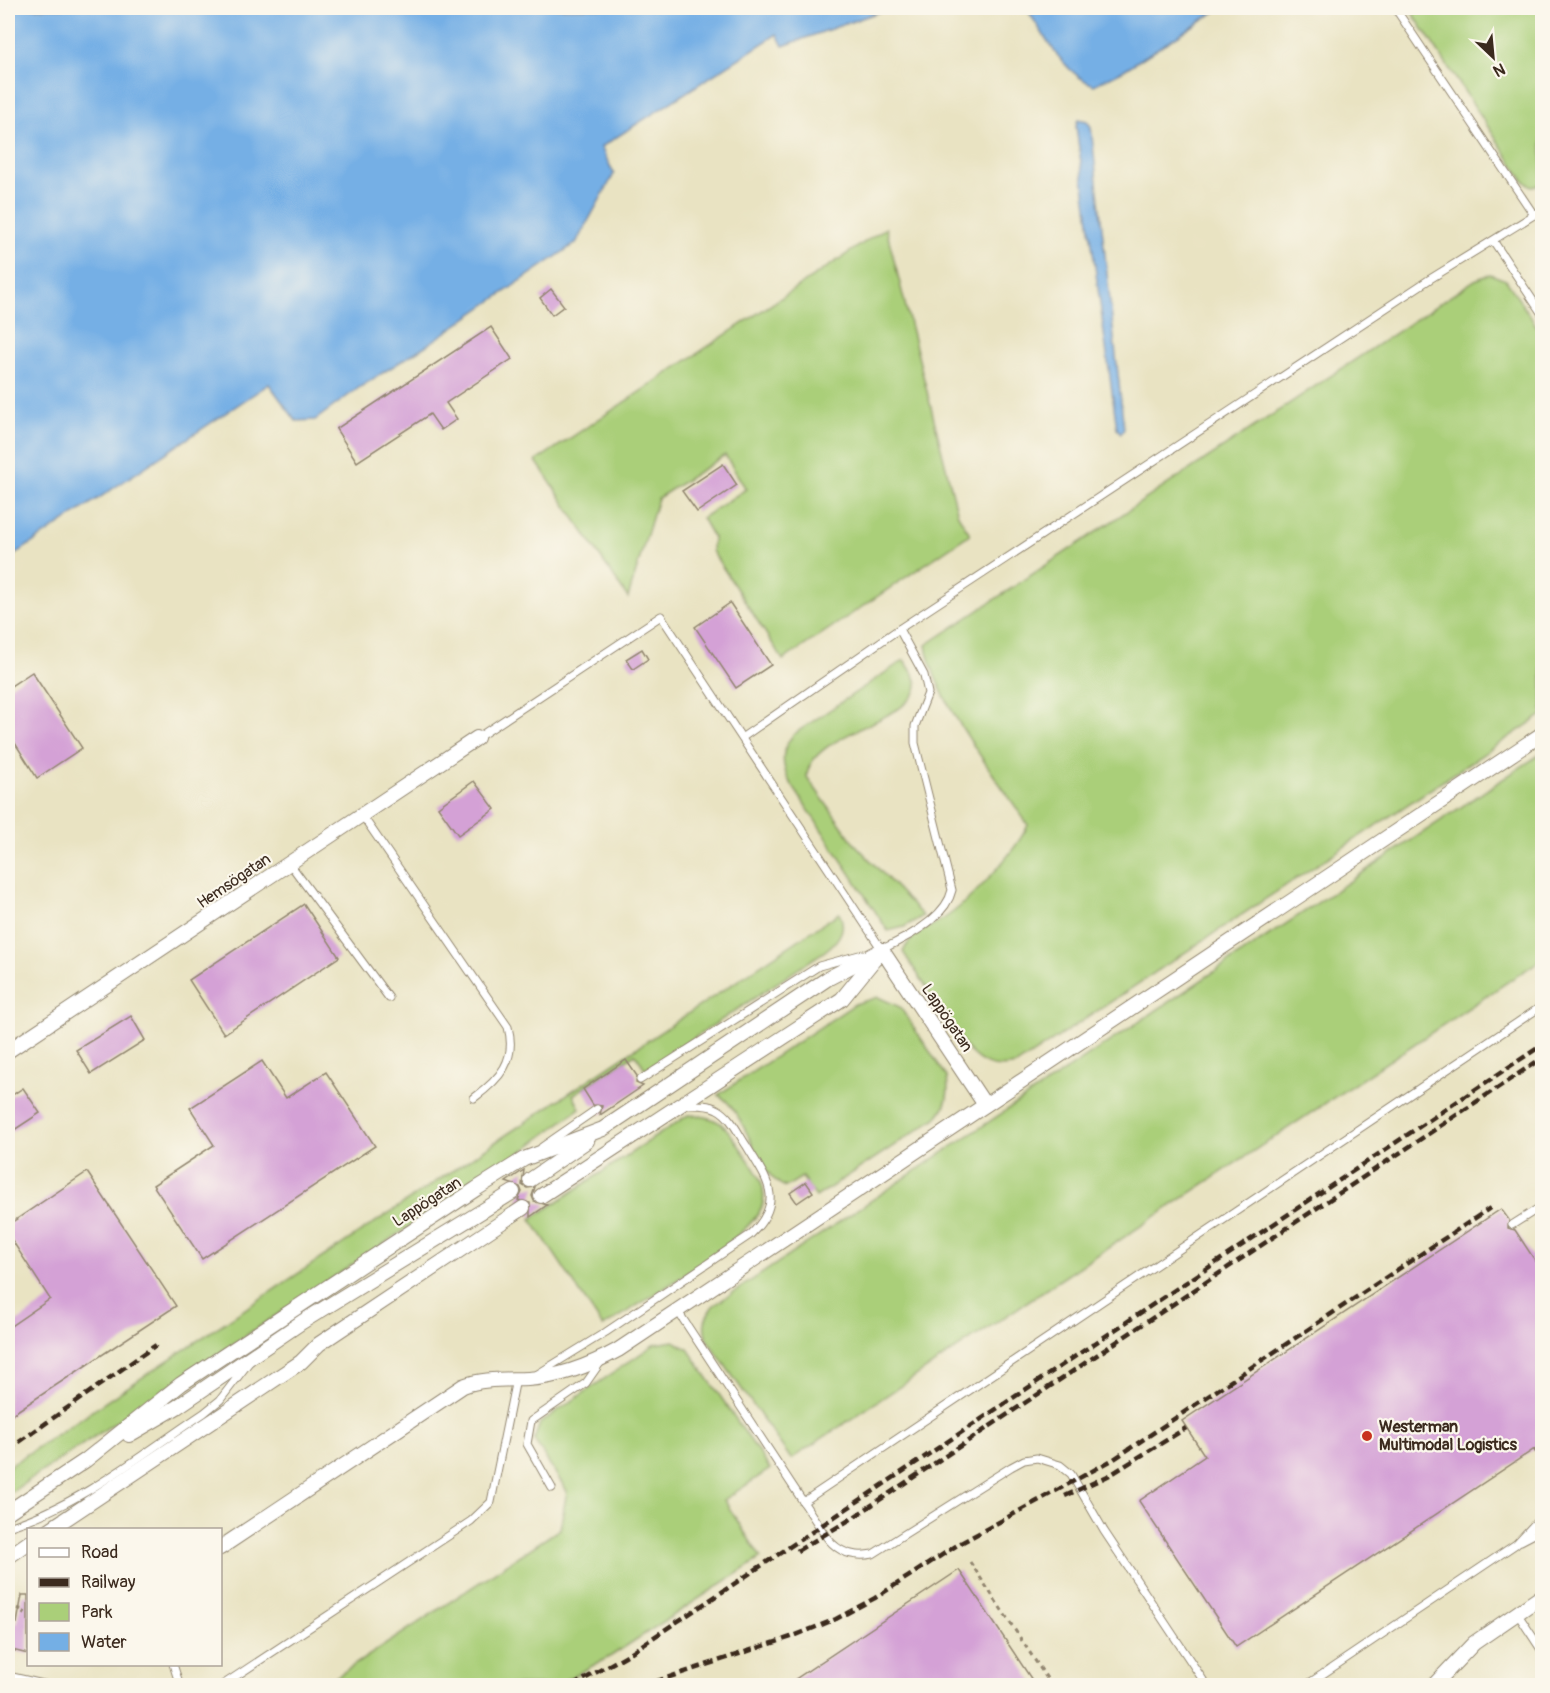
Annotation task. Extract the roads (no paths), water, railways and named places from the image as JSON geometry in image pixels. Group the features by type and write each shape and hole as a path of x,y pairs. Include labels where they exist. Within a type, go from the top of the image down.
{"street":[{"path":"222,1547 462,1386 482,1381 550,1376 602,1359 1542,734"},
{"name":"Hemsögatan","path":"8,1051 477,738"},
{"path":"541,1196 842,999 882,950"},
{"name":"Lappögatan","path":"8,1512 86,1460 181,1384 524,1159 603,1129 828,979 882,950 985,1105"},
{"path":"530,1180 603,1129"},
{"path":"86,1460 177,1407 302,1323 513,1192"},
{"path":"52,1528 301,1362 319,1344 523,1208"},
{"path":"8,1557 21,1548"},
{"path":"1433,1686 1469,1647 1542,1596"}],"lane":[{"path":"1395,8 1534,215"},
{"path":"743,737 899,629 1430,279 1494,242 1542,210"},
{"path":"1494,242 1542,314"},
{"path":"477,738 661,616 882,950"},
{"path":"640,1080 819,966 882,950 935,916 949,903 952,890 915,743 915,726 928,693 914,654 899,629"},
{"path":"362,815 508,1027 511,1046 510,1059 494,1084 474,1098"},
{"path":"290,864 389,998"},
{"path":"803,1502 1542,1006"},
{"path":"222,1686 471,1521 491,1502 523,1379 606,1332 750,1236 764,1220 771,1202 770,1186 733,1124 724,1113 713,1107 682,1105"},
{"path":"524,1159 597,1109"},
{"path":"1512,1225 1542,1206"},
{"path":"677,1310 833,1545 851,1555 861,1556 883,1549 1024,1460 1037,1458 1060,1465 1071,1474 1104,1531 1207,1686"},
{"path":"8,1527 41,1516 73,1500 204,1413 220,1400 256,1355"},
{"path":"552,1488 527,1444 531,1421 586,1383 602,1359"},
{"path":"1516,1544 1542,1515"},
{"path":"1305,1686 1516,1544 1542,1530"},
{"path":"1517,1613 1542,1651"},
{"path":"173,1666 180,1686"},
{"path":"8,1676 52,1686"}],"water":[{"path":"8,8 890,8 783,46 777,34 601,147 614,174 576,243 427,345 360,387 315,420 296,421 269,384 8,559"},
{"path":"1026,8 1221,8 1124,70 1094,85 1083,80 1064,63"},
{"path":"1078,119 1087,121 1091,127 1124,429 1121,433 1117,429 1076,126"}],"railway":[{"path":"572,1686 627,1655 1542,1045"},
{"path":"797,1551 851,1519 1542,1058"},
{"path":"642,1686 791,1637 836,1619 875,1598 959,1544 1114,1459 1490,1208"},
{"path":"8,1450 156,1345"},
{"path":"1065,1496 1110,1475 1186,1428"}],"place":[{"name":"Westerman Multimodal Logistics","path":"1367,1436"}]}
